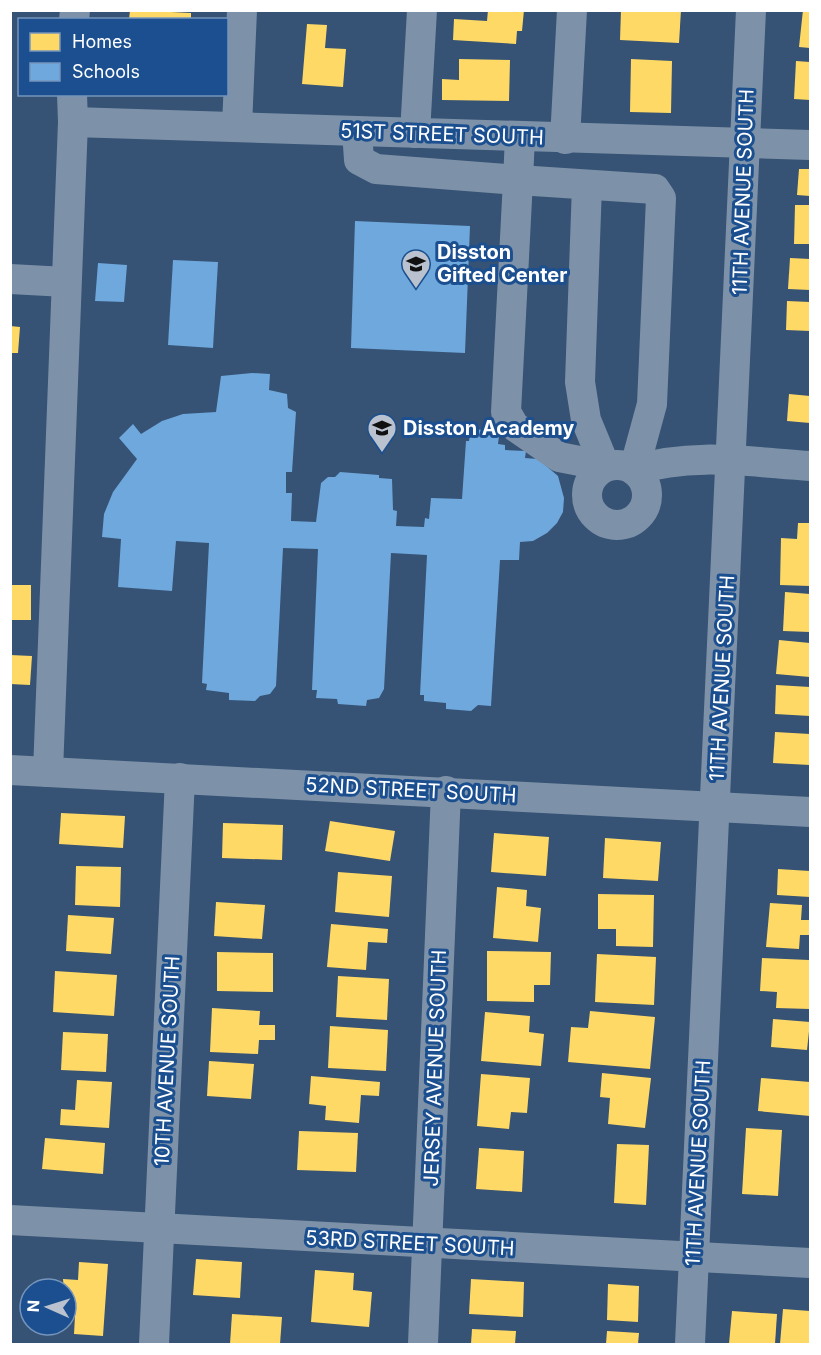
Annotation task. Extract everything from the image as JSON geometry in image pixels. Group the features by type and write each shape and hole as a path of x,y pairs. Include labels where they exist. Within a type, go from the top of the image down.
{"street":[{"path":"237,126 242,10"},
{"path":"415,133 422,10"},
{"path":"565,139 572,10"},
{"name":"11TH AVENUE SOUTH","path":"690,1344 751,10"},
{"path":"48,772 72,108"},
{"name":"51ST STREET SOUTH","path":"72,108 237,126 565,139 810,145"},
{"path":"357,131 359,160 376,169 655,189 661,198 652,404 634,470"},
{"path":"520,137 506,412 514,426 559,457 605,466 625,465 634,470 646,487 645,506 632,521 614,525 596,517 587,500 590,480 605,466"},
{"path":"587,185 580,382 586,420 605,466"},
{"path":"10,279 66,282"},
{"path":"634,470 665,461 698,458 810,466"},
{"name":"52ND STREET SOUTH","path":"10,770 715,805 810,812"},
{"name":"10TH AVENUE SOUTH","path":"154,1344 180,778"},
{"name":"JERSEY AVENUE SOUTH","path":"423,1344 446,791"},
{"name":"53RD STREET SOUTH","path":"10,1220 159,1230 810,1263"}],"building: Homes":[{"path":"130,10 191,13 191,18 129,18"},
{"path":"488,10 524,10 522,31 517,31 516,44 453,40 454,19 487,21"},
{"path":"621,10 681,10 679,43 620,40"},
{"path":"803,10 810,11 810,48 799,47"},
{"path":"307,24 327,25 325,48 346,49 343,87 302,84"},
{"path":"459,59 510,60 509,101 442,100 442,79 459,80"},
{"path":"631,59 672,61 671,113 630,112"},
{"path":"796,61 810,62 810,100 794,99"},
{"path":"799,169 810,169 810,196 797,195"},
{"path":"795,205 810,205 810,244 794,244"},
{"path":"790,258 810,259 810,290 788,289"},
{"path":"787,301 810,302 810,331 786,330"},
{"path":"10,326 20,327 18,353 10,353"},
{"path":"789,394 810,396 810,423 787,421"},
{"path":"798,523 810,523 810,586 780,585 781,538 797,539"},
{"path":"10,585 31,585 31,620 10,620"},
{"path":"785,592 810,594 810,632 783,631"},
{"path":"779,640 810,643 810,677 776,674"},
{"path":"10,655 32,656 30,685 10,684"},
{"path":"776,685 810,687 810,716 775,714"},
{"path":"775,732 810,734 810,765 773,763"},
{"path":"61,813 125,816 123,848 59,844"},
{"path":"330,821 395,831 390,861 325,851"},
{"path":"223,823 283,825 282,860 222,858"},
{"path":"494,833 549,837 546,876 491,872"},
{"path":"605,838 661,842 658,881 603,878"},
{"path":"76,866 121,867 120,907 75,905"},
{"path":"778,869 810,871 810,897 777,895"},
{"path":"338,872 392,876 389,917 335,912"},
{"path":"497,887 527,890 526,906 541,908 538,942 493,938"},
{"path":"598,894 654,895 653,947 616,946 616,929 598,929"},
{"path":"216,902 265,905 262,939 214,936"},
{"path":"770,903 802,905 801,920 810,920 810,935 800,935 799,949 766,947"},
{"path":"68,915 114,918 111,954 66,951"},
{"path":"331,924 388,929 387,943 368,942 366,970 327,967"},
{"path":"487,951 551,952 550,985 534,985 534,1002 487,1001"},
{"path":"217,952 273,953 273,992 217,991"},
{"path":"597,954 656,957 654,1005 595,1002"},
{"path":"762,958 809,960 810,1009 776,1008 777,992 760,991"},
{"path":"55,971 117,975 114,1016 53,1012"},
{"path":"338,976 389,979 387,1020 336,1017"},
{"path":"212,1008 260,1011 259,1025 275,1025 275,1040 259,1040 258,1054 210,1052"},
{"path":"590,1011 655,1017 650,1069 568,1062 571,1027 588,1028"},
{"path":"485,1012 530,1016 529,1032 544,1034 541,1066 481,1061"},
{"path":"773,1019 810,1022 807,1050 771,1047"},
{"path":"330,1026 388,1030 386,1071 328,1068"},
{"path":"63,1032 108,1034 106,1072 61,1070"},
{"path":"209,1061 254,1064 251,1099 207,1096"},
{"path":"602,1073 651,1078 645,1128 608,1124 610,1098 600,1097"},
{"path":"481,1074 530,1078 527,1113 511,1112 509,1129 477,1126"},
{"path":"311,1076 380,1082 379,1096 361,1095 359,1123 325,1120 326,1106 309,1104"},
{"path":"761,1078 810,1082 810,1116 758,1111"},
{"path":"77,1080 112,1082 109,1128 60,1125 61,1109 75,1110"},
{"path":"746,1128 782,1130 778,1196 742,1194"},
{"path":"299,1131 358,1133 356,1172 297,1170"},
{"path":"45,1138 105,1143 103,1174 42,1169"},
{"path":"617,1144 649,1145 646,1205 614,1203"},
{"path":"479,1148 524,1151 522,1192 476,1189"},
{"path":"196,1259 242,1262 240,1298 193,1295"},
{"path":"79,1262 108,1264 103,1336 78,1334"},
{"path":"315,1270 354,1273 353,1290 372,1292 369,1327 311,1322"},
{"path":"471,1279 524,1282 523,1317 469,1314"},
{"path":"608,1284 639,1286 638,1322 607,1320"},
{"path":"783,1309 810,1311 810,1344 780,1344"},
{"path":"732,1311 777,1314 775,1344 729,1344"},
{"path":"232,1314 282,1317 280,1344 230,1344"},
{"path":"472,1329 516,1331 515,1344 471,1344"},
{"path":"607,1331 639,1333 638,1344 606,1344"}],"building: Schools":[{"path":"355,221 470,226 465,353 351,348"},
{"path":"173,260 218,262 213,348 168,345"},
{"path":"98,263 127,265 124,302 95,301"},
{"path":"270,374 269,390 287,394 288,408 296,412 292,472 286,472 286,493 292,493 291,521 316,522 321,483 328,477 335,477 340,472 379,475 379,478 392,479 393,510 397,511 396,526 424,527 425,518 429,519 431,498 462,499 466,441 469,441 471,429 485,430 486,435 499,436 498,444 505,445 505,450 526,451 525,458 538,459 558,476 564,498 563,512 557,523 547,533 533,541 520,542 519,560 500,560 491,706 478,705 471,711 446,709 446,703 424,701 424,695 420,695 427,555 391,553 384,689 379,698 367,700 366,706 338,704 337,699 316,698 317,690 312,690 318,549 283,548 276,686 270,694 260,696 255,701 229,700 229,693 206,690 207,684 202,683 209,543 176,541 172,591 118,587 121,539 102,537 104,514 113,492 137,459 119,438 133,424 141,434 162,421 183,414 216,412 221,376"}],"place":[{"name":"Disston Gifted Center","path":"416,290"},
{"name":"Disston Academy","path":"382,454"}]}
